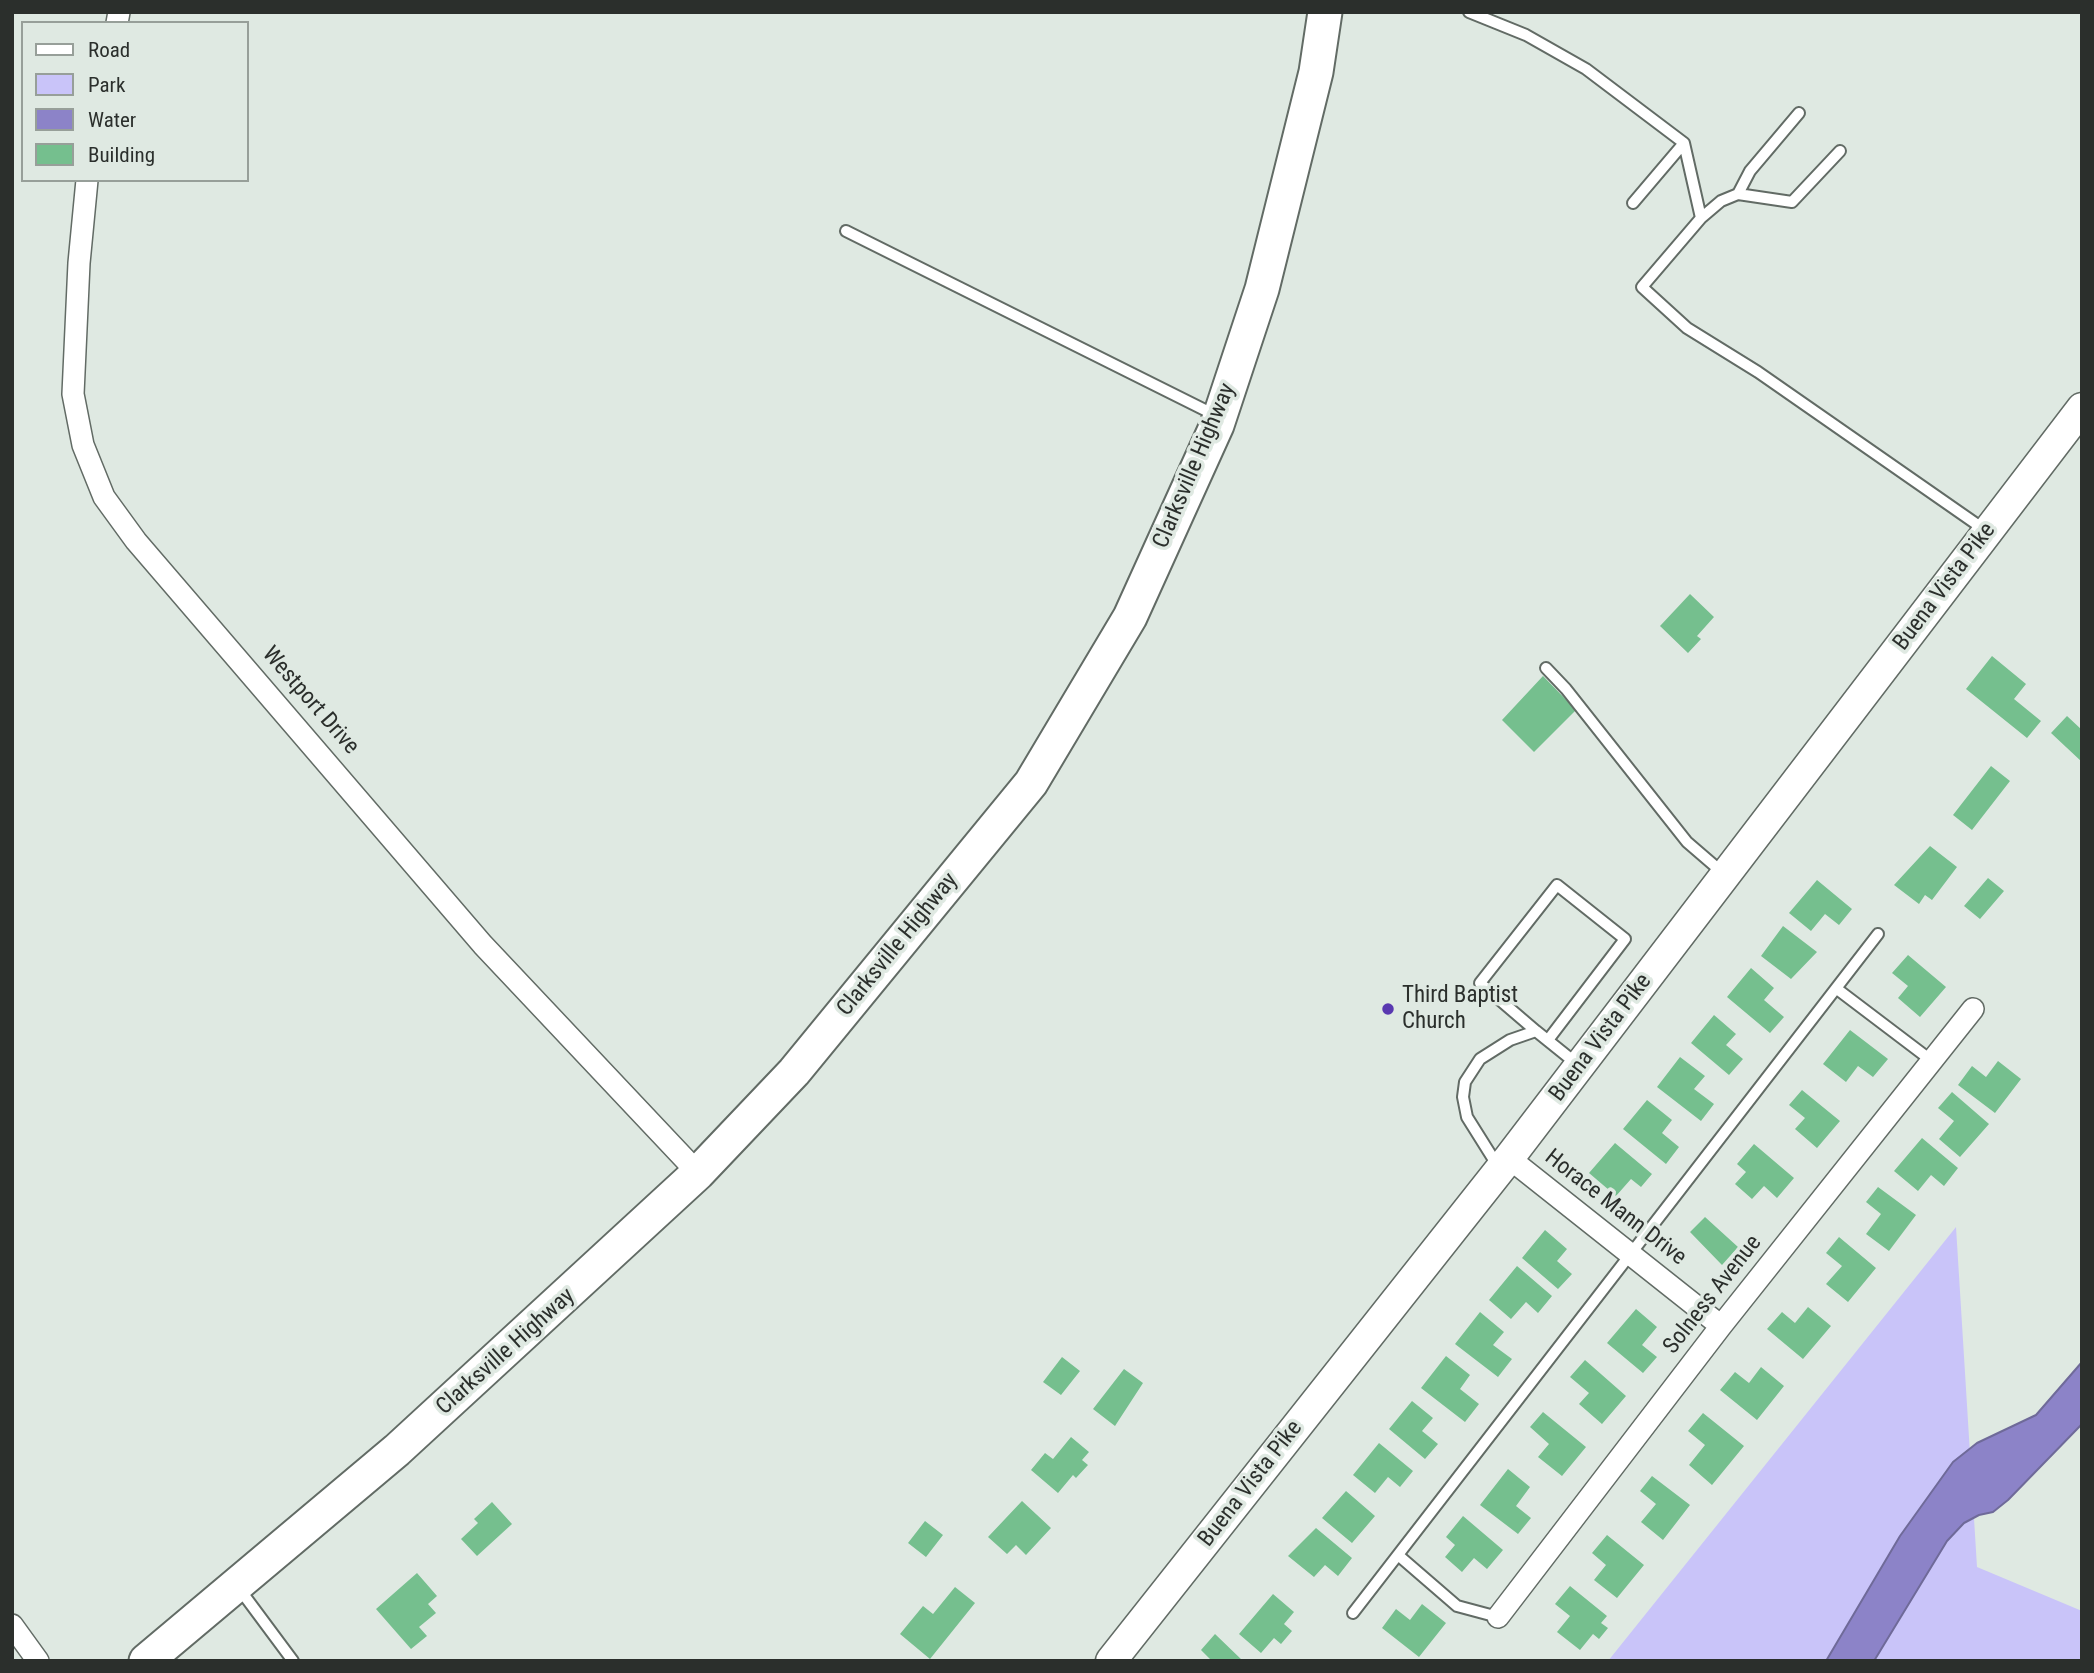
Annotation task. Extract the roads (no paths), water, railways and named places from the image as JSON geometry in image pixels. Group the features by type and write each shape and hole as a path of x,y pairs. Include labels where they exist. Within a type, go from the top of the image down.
{"main road":[{"name":"Clarksville Highway","path":"146,1661 397,1450 698,1173 794,1072 1031,783 1130,617 1219,417 1262,289 1317,72 1325,12"},
{"name":"Buena Vista Pike","path":"1111,1661 1504,1164 2082,408"}],"street":[{"name":"Westport Drive","path":"87,182 79,263 73,394 83,445 104,496 136,541 483,944 698,1173"},
{"name":"Solness Avenue","path":"1498,1617 1721,1326 1973,1009"},
{"name":"Horace Mann Drive","path":"1504,1164 1632,1255 1721,1326"},
{"path":"12,1625 38,1661"}],"lane":[{"path":"1469,12 1526,35 1575,62 1684,143 1701,218"},
{"path":"1738,194 1750,171 1799,113"},
{"path":"1633,203 1684,143"},
{"path":"1840,151 1792,202 1738,194 1721,201 1701,218 1642,287 1687,328 1769,380 1988,531"},
{"path":"846,231 1219,417"},
{"path":"1546,668 1687,842 1725,875"},
{"path":"1548,1040 1625,939 1557,885 1480,983 1579,1066"},
{"path":"1353,1613 1878,934"},
{"path":"1837,989 1932,1061"},
{"path":"1504,1164 1481,1143 1467,1116 1463,1097 1465,1082 1480,1059 1510,1040 1536,1031"},
{"path":"1398,1555 1457,1606 1498,1617"},
{"path":"237,1585 293,1661"}],"water":[{"path":"2082,1362 2082,1424 2008,1500 1993,1512 1979,1515 1964,1523 1947,1541 1874,1661 1826,1661 1900,1536 1953,1462 1977,1443 2036,1415"}],"place":[{"name":"Third Baptist Church","path":"1388,1009"}]}
